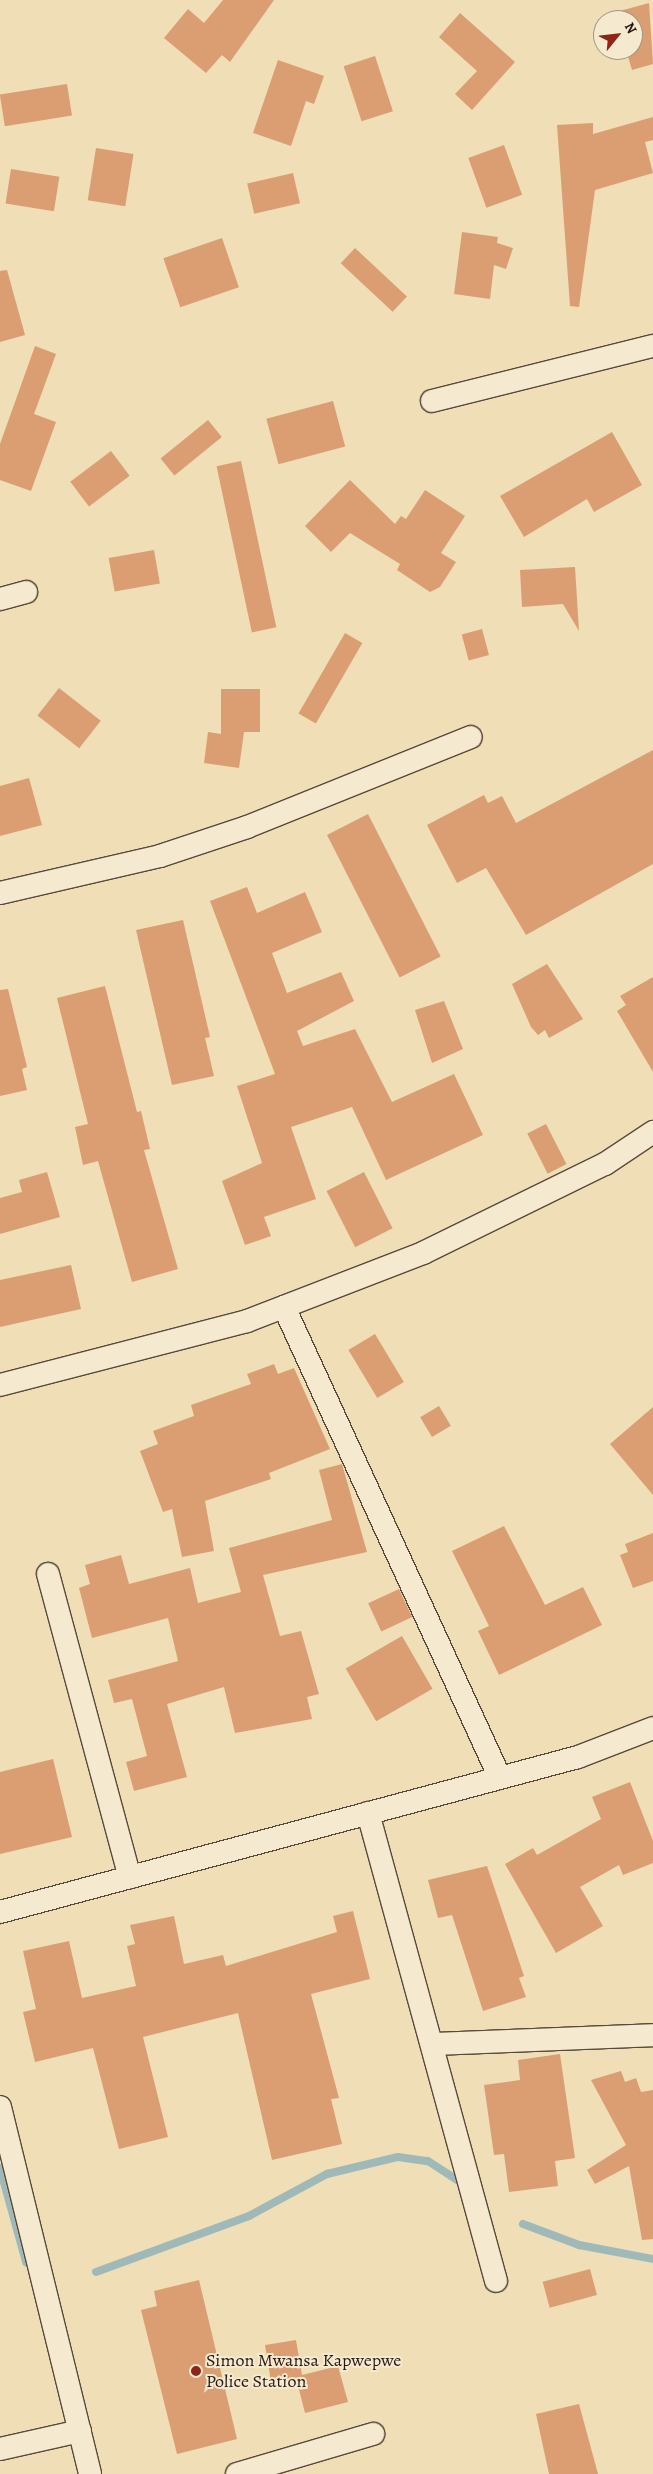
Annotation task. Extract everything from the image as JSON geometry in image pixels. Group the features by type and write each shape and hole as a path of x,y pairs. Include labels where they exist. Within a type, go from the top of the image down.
{"street":[{"path":"432,400 653,346"},
{"path":"0,599 26,592"},
{"path":"0,893 160,856 247,828 471,737"},
{"path":"0,1385 247,1321 284,1307 423,1253 606,1164 653,1132"},
{"path":"284,1307 500,1778"},
{"path":"48,1574 130,1877"},
{"path":"0,1912 578,1757 653,1728"},
{"path":"368,1814 433,2044 496,2281"},
{"path":"433,2044 653,2035"},
{"path":"0,2107 90,2474"},
{"path":"0,2449 80,2431"},
{"path":"237,2474 373,2434"}],"building":[{"path":"223,0 274,0 230,62 222,55 206,73 164,38 188,9 204,23"},
{"path":"649,3 653,64 632,70 629,60 643,60 643,10 623,10"},
{"path":"460,13 515,62 472,110 455,94 477,71 439,37"},
{"path":"375,56 393,111 362,121 344,66"},
{"path":"278,60 324,76 314,104 306,101 291,146 253,133"},
{"path":"67,84 72,116 5,126 0,95"},
{"path":"653,117 653,140 645,142 653,173 595,190 579,307 570,306 557,125 593,123 593,134"},
{"path":"504,145 522,195 486,208 468,158"},
{"path":"96,148 134,154 125,206 88,200"},
{"path":"11,169 59,177 54,211 6,204"},
{"path":"293,173 300,203 254,214 247,184"},
{"path":"462,232 498,237 497,243 513,248 506,269 494,265 490,299 454,294"},
{"path":"222,238 239,287 180,307 163,258"},
{"path":"355,248 407,296 393,312 341,263"},
{"path":"7,270 25,335 0,342 0,271"},
{"path":"35,346 56,354 34,414 56,422 31,491 0,480 0,444"},
{"path":"333,401 345,446 279,464 266,419"},
{"path":"208,420 222,437 174,475 161,458"},
{"path":"612,432 642,485 594,512 587,499 524,537 500,496"},
{"path":"111,451 130,476 89,506 70,482"},
{"path":"241,461 276,627 252,632 217,466"},
{"path":"350,480 395,524 401,516 406,519 425,490 465,516 441,553 456,562 440,587 430,592 397,570 400,564 350,533 331,552 305,526"},
{"path":"154,550 160,583 115,591 109,558"},
{"path":"575,567 579,631 563,604 522,607 520,570"},
{"path":"482,629 489,655 469,661 462,634"},
{"path":"345,633 362,643 316,724 298,714"},
{"path":"59,688 101,721 79,748 37,716"},
{"path":"221,689 260,689 260,732 244,732 239,768 204,763 208,732 221,734"},
{"path":"653,750 653,864 526,935 486,868 457,883 427,825 484,795 488,803 502,796 516,823"},
{"path":"29,778 42,825 0,836 0,786"},
{"path":"368,814 441,957 400,977 327,835"},
{"path":"247,887 257,913 305,892 322,932 272,953 287,993 341,972 354,1001 297,1031 303,1046 355,1029 392,1102 454,1074 483,1135 386,1180 352,1107 291,1127 316,1199 264,1217 271,1236 245,1245 222,1181 262,1163 237,1086 275,1074 210,901"},
{"path":"183,920 210,1037 205,1038 214,1076 172,1085 136,930"},
{"path":"547,964 583,1019 549,1038 545,1030 538,1035 531,1027 512,984"},
{"path":"653,977 653,1072 617,1011 626,1005 620,996"},
{"path":"105,986 137,1112 141,1111 150,1149 144,1150 178,1269 132,1282 98,1161 83,1165 75,1127 88,1124 57,998"},
{"path":"8,989 27,1067 22,1069 27,1090 0,1096 0,990"},
{"path":"444,1001 463,1049 432,1063 415,1010"},
{"path":"546,1124 566,1164 548,1174 527,1134"},
{"path":"47,1172 60,1217 0,1234 0,1198 22,1192 19,1180"},
{"path":"364,1172 393,1228 355,1247 327,1191"},
{"path":"71,1265 81,1309 0,1327 0,1280"},
{"path":"375,1334 404,1382 377,1398 348,1350"},
{"path":"274,1364 278,1374 294,1368 330,1449 269,1473 271,1479 205,1501 214,1551 182,1557 172,1509 163,1512 140,1451 158,1444 153,1431 194,1416 191,1405 251,1384 247,1374"},
{"path":"439,1406 451,1426 432,1437 420,1417"},
{"path":"653,1407 653,1495 610,1444"},
{"path":"342,1464 367,1552 263,1575 280,1636 301,1631 319,1694 307,1697 312,1719 235,1733 224,1687 167,1704 187,1777 134,1791 126,1762 147,1756 132,1699 114,1703 108,1680 178,1661 168,1618 92,1638 79,1588 90,1584 85,1565 121,1555 129,1584 190,1568 198,1603 241,1592 229,1548 332,1520 319,1470"},
{"path":"504,1526 545,1605 583,1587 602,1625 499,1675 478,1631 489,1626 452,1551"},
{"path":"653,1533 653,1581 633,1588 620,1555 628,1552 625,1544"},
{"path":"399,1589 412,1617 381,1631 368,1603"},
{"path":"402,1636 432,1689 376,1721 346,1668"},
{"path":"53,1759 72,1837 0,1854 0,1772"},
{"path":"630,1782 653,1841 653,1863 623,1875 619,1865 580,1887 603,1926 556,1953 505,1864 533,1848 537,1855 601,1819 592,1797"},
{"path":"487,1866 524,1976 519,1978 526,1997 483,2011 452,1915 438,1918 428,1880"},
{"path":"353,1911 370,1979 311,1994 339,2098 331,2099 342,2144 272,2160 238,2013 143,2037 168,2137 119,2149 93,2048 35,2062 23,2012 36,2009 23,1951 69,1941 82,1998 136,1986 127,1946 135,1944 130,1925 174,1916 184,1964 223,1955 226,1966 337,1932 333,1916"},
{"path":"560,2054 575,2158 555,2161 558,2186 509,2192 504,2154 494,2155 484,2085 520,2080 518,2060"},
{"path":"621,2071 625,2082 636,2078 641,2092 653,2090 653,2239 642,2240 629,2166 595,2184 587,2170 626,2145 591,2080"},
{"path":"590,2269 597,2295 550,2308 543,2282"},
{"name":"Simon Mwansa Kapwepwe Police Station","path":"199,2280 237,2439 177,2454 141,2310 157,2306 154,2291"},
{"path":"296,2340 302,2375 338,2366 348,2402 305,2413 296,2378 271,2382 265,2345"},
{"path":"579,2404 598,2474 549,2474 536,2414"}],"waterway":[{"path":"96,2272 249,2216 327,2174 398,2157 428,2161 457,2180"},
{"path":"0,2168 26,2262"},
{"path":"523,2224 579,2245 653,2259"}],"place":[{"name":"Simon Mwansa Kapwepwe Police Station","path":"196,2371"}]}
